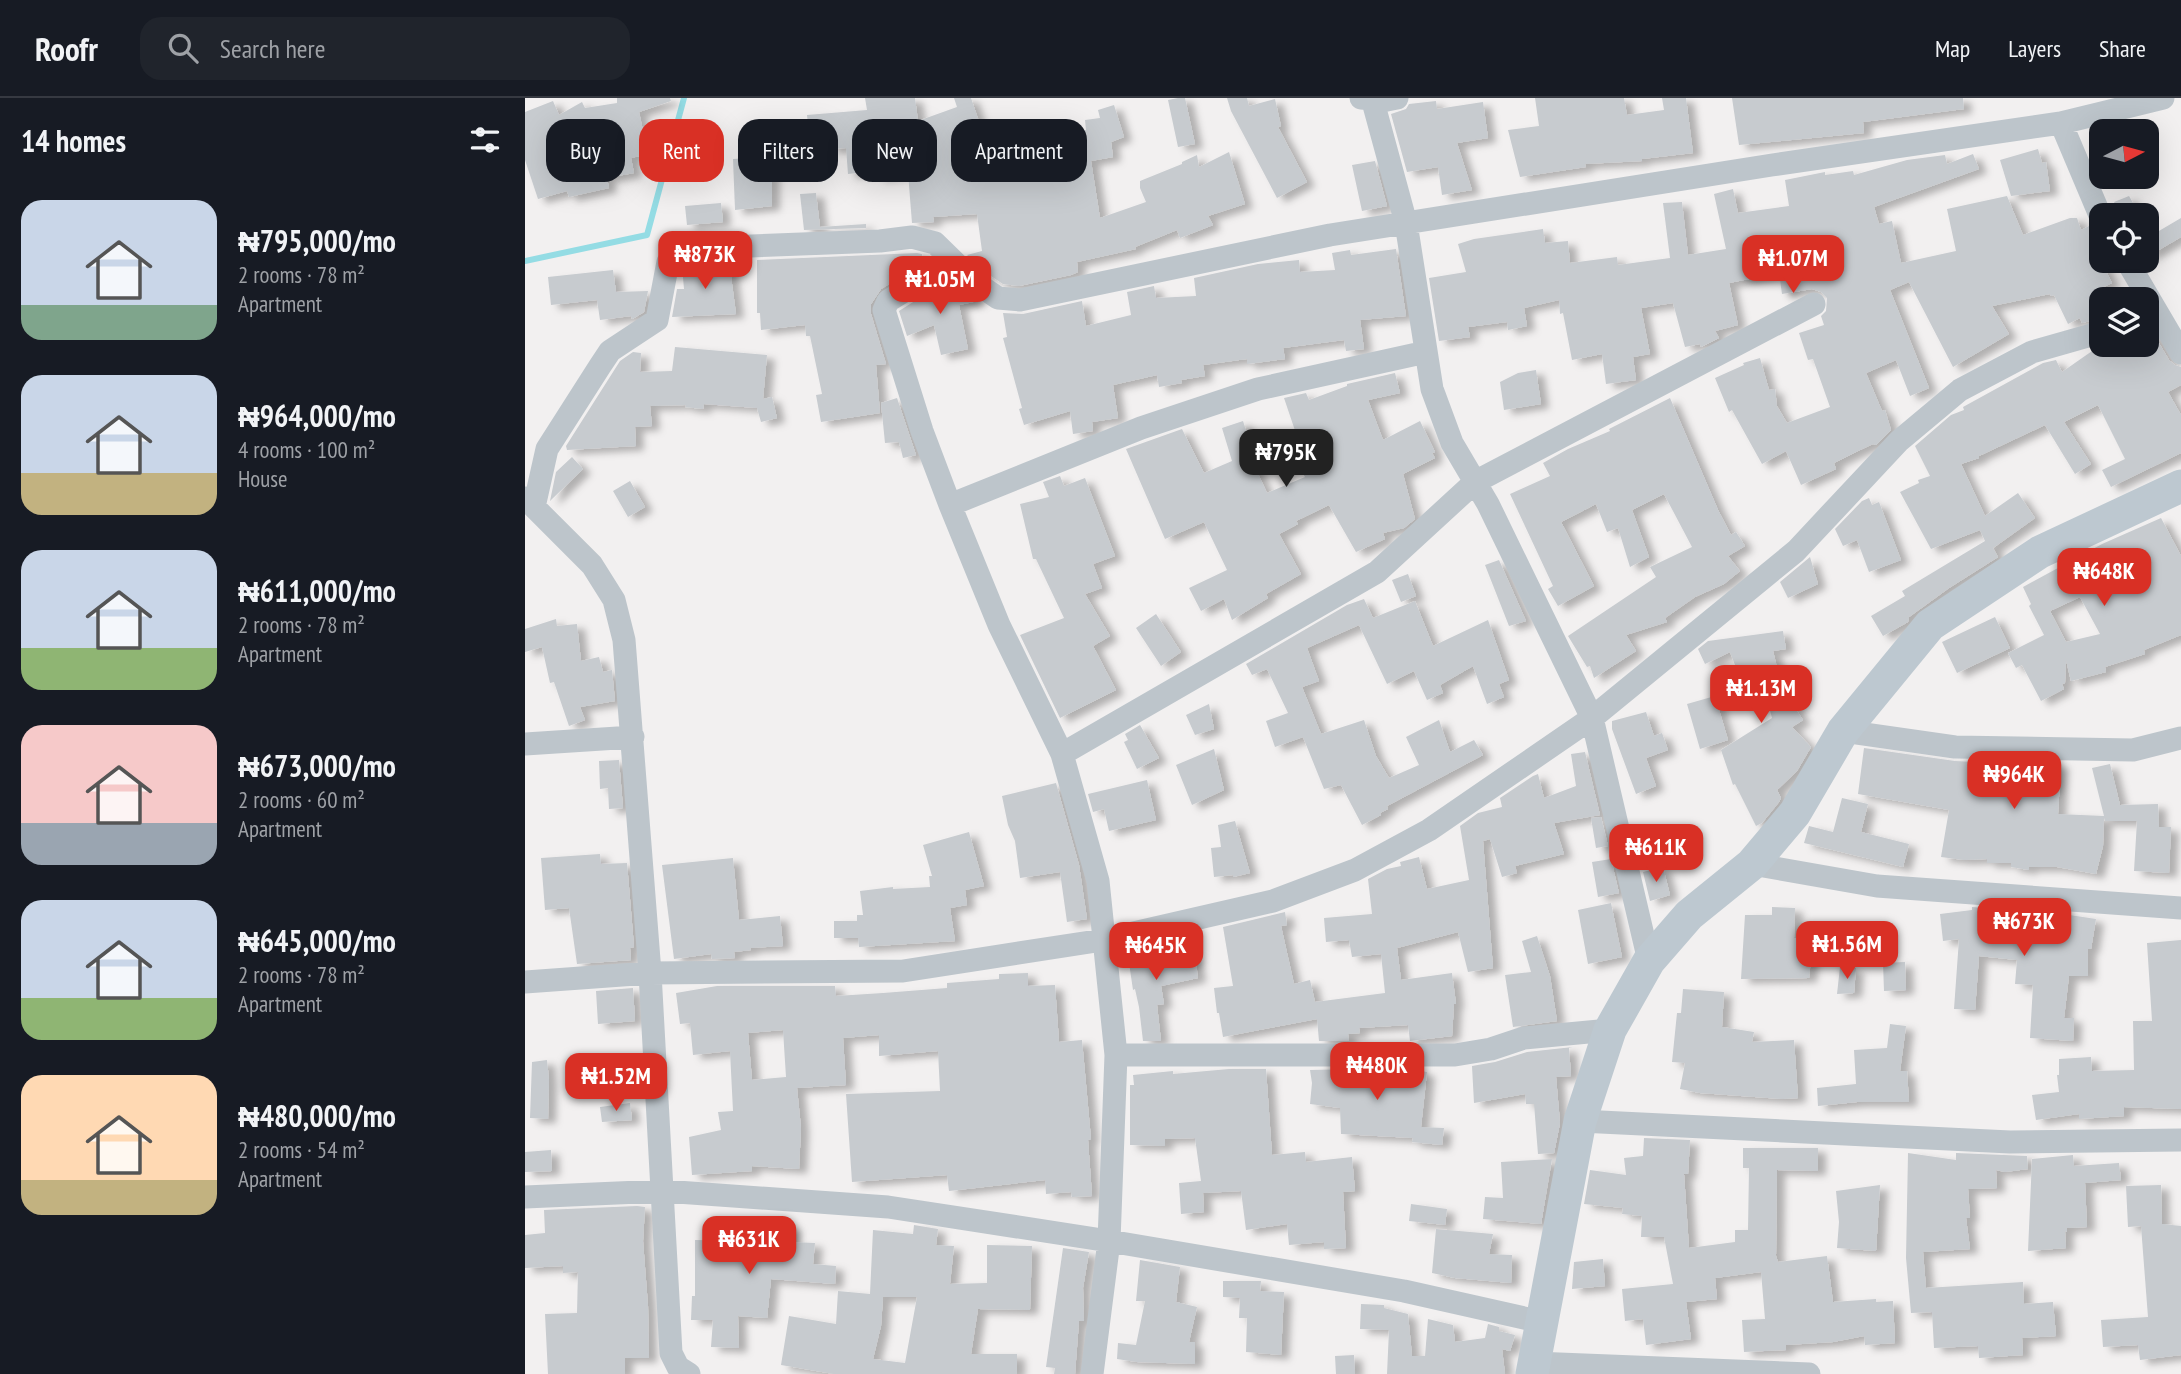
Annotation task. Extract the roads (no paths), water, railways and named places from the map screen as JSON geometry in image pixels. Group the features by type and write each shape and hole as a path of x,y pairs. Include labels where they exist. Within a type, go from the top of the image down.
{"street":[{"path":"1357,98 1397,98"},
{"path":"1372,98 1406,223 1432,390 1452,443 1488,503 1592,718 1649,961"},
{"path":"689,1374 678,1367 671,1353 650,973 624,640 614,600 592,565 530,503 547,449 610,351 657,320 668,262 677,251 912,237 935,243 976,283 998,298 1020,300 1330,235 1772,164 2061,123 2163,98"},
{"path":"2061,123 2095,203"},
{"path":"953,261 888,301 884,310 922,431 950,505 999,625 1062,754 1098,881 1116,1055 1109,1241 1091,1374"},
{"path":"1062,754 1377,572 1475,482 1814,304"},
{"path":"2159,325 2181,353"},
{"path":"525,982 650,973 903,971 1103,940 1273,901 1355,870 1429,831 1592,718 1796,551 1899,440 1960,390 2032,352 2089,336"},
{"path":"950,505 1141,428 1258,389 1426,352"},
{"path":"1808,1374 1533,1368 1580,1121 1610,1030 1649,961 1689,915 1752,864 1795,813 1843,731 1930,625 2040,552 2181,486"},
{"path":"1843,731 1969,747 2133,750 2181,738"},
{"path":"525,744 633,737"},
{"path":"1752,864 1877,886 2181,908"},
{"path":"1116,1055 1455,1055 1491,1049 1524,1038 1610,1030"},
{"path":"1580,1121 2010,1142 2181,1140"},
{"path":"525,1197 663,1191 888,1207 1404,1291 1542,1322"}],"waterway":[{"path":"525,261 647,235 684,98"}]}
